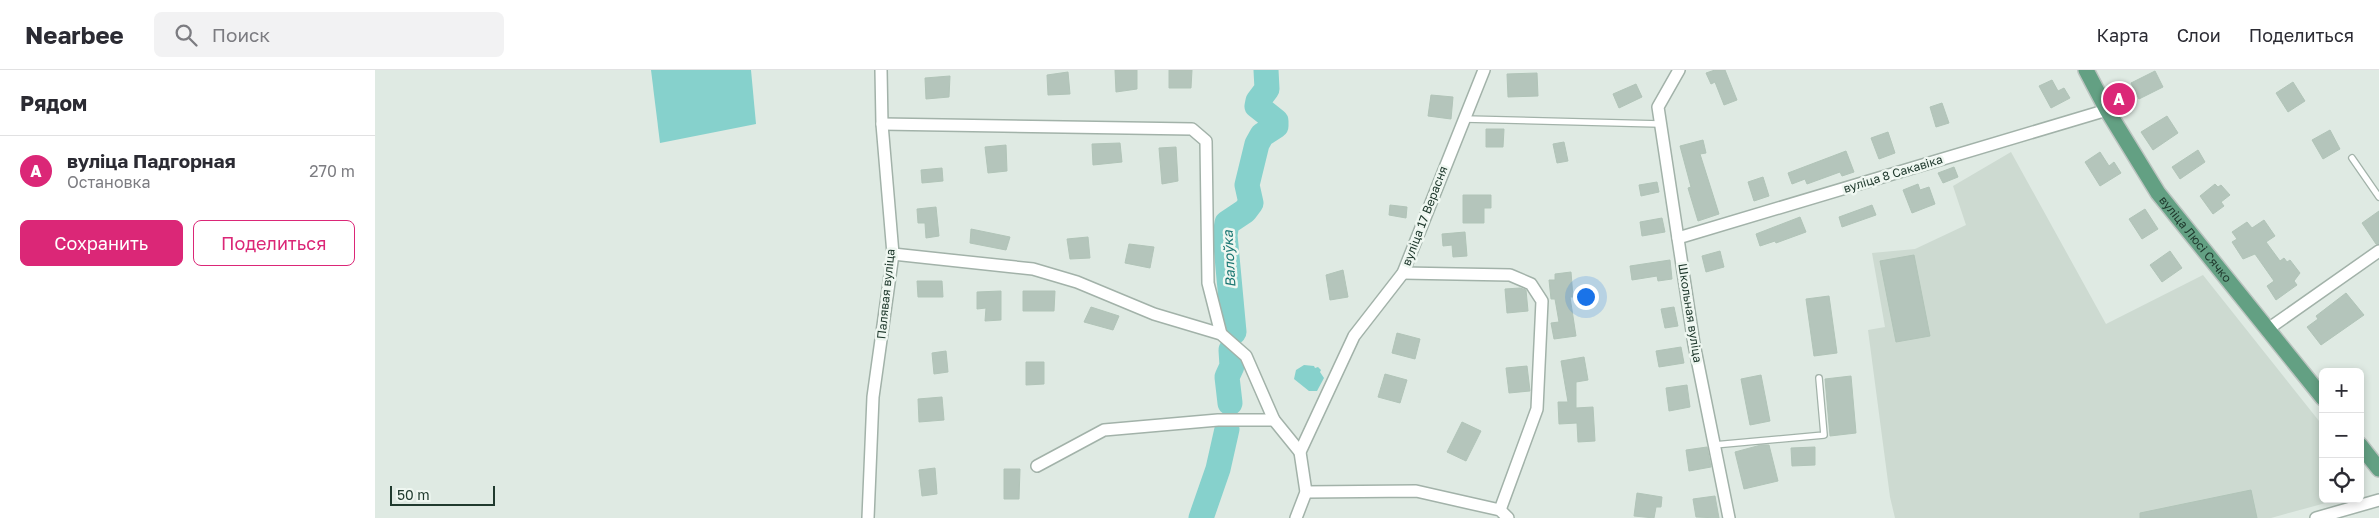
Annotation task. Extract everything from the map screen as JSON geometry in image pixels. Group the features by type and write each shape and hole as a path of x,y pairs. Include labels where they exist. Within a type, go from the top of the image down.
{"main road":[{"name":"вуліца Люсі Сячко","path":"2087,70 2107,110 2158,193 2319,393"},
{"path":"2364,450 2379,469"}],"street":[{"name":"Палявая вуліца","path":"868,518 873,397 893,254 882,124 881,70"},
{"name":"вуліца 17 Верасня","path":"1300,452 1354,336 1403,273 1483,70"},
{"name":"Школьная вуліца","path":"1679,70 1658,107 1694,344 1729,518"},
{"name":"вуліца 8 Сакавіка","path":"1678,238 2107,110"},
{"path":"882,124 1192,129 1207,141 1208,283 1221,334"},
{"path":"2268,329 2379,251"},
{"path":"893,254 1033,269 1077,282 1153,314 1221,334 1246,356 1274,420 1300,452 1306,492 1297,518"},
{"path":"1306,492 1416,491 1504,514 1537,409 1542,301 1531,284 1510,275 1403,273"},
{"path":"1037,466 1104,430 1218,420 1274,420"},
{"path":"2316,518 2379,500"}],"lane":[{"path":"1463,119 1662,124"},
{"path":"2353,158 2379,197"},
{"path":"1714,445 1824,434 1819,378"}],"shaded area":[{"path":"2011,152 2106,324 2203,275 2319,421 2319,503 2325,503 2271,518 1895,518 1890,497 1868,330 1885,327 1872,253 1915,249 1966,225 1953,186"}],"water":[{"path":"651,70 751,70 756,124 660,143"},
{"path":"1304,365 1318,367 1321,370 1320,372 1324,378 1317,391 1309,391 1294,379 1296,370"}],"building":[{"path":"1115,70 1137,70 1137,89 1116,92"},
{"path":"1169,70 1192,70 1191,88 1169,88"},
{"path":"1715,70 1725,70 1737,100 1724,105 1715,82 1711,84 1706,73"},
{"path":"2155,71 2163,87 2139,99 2131,83"},
{"path":"1068,72 1070,94 1048,95 1047,75"},
{"path":"1537,73 1538,96 1508,97 1507,74"},
{"path":"950,76 949,97 926,99 925,78"},
{"path":"2052,80 2058,91 2064,88 2070,98 2051,108 2039,86"},
{"path":"2293,82 2305,101 2288,112 2276,93"},
{"path":"1636,84 1642,97 1619,108 1613,94"},
{"path":"1431,95 1453,97 1451,119 1428,116"},
{"path":"1942,103 1949,123 1936,127 1930,107"},
{"path":"2167,116 2178,133 2153,150 2141,132"},
{"path":"1486,129 1504,129 1503,147 1486,147"},
{"path":"2330,130 2340,149 2323,159 2312,140"},
{"path":"1888,132 1895,153 1879,159 1871,138"},
{"path":"1703,140 1706,153 1700,154 1719,214 1698,221 1688,188 1691,187 1680,146"},
{"path":"1564,142 1568,161 1557,163 1553,144"},
{"path":"1120,143 1122,162 1093,165 1092,144"},
{"path":"1006,145 1007,171 988,173 985,147"},
{"path":"1176,147 1178,181 1162,184 1159,148"},
{"path":"2198,150 2205,162 2180,179 2172,167"},
{"path":"1846,151 1854,172 1842,176 1840,172 1807,184 1805,179 1792,184 1788,173"},
{"path":"2100,152 2109,166 2114,162 2121,173 2100,186 2085,162"},
{"path":"1954,167 1958,177 1943,183 1938,173"},
{"path":"942,168 943,181 922,183 921,170"},
{"path":"1763,177 1769,196 1754,201 1748,182"},
{"path":"1657,182 1659,192 1641,196 1639,185"},
{"path":"1918,184 1920,190 1929,187 1935,204 1912,213 1903,190"},
{"path":"2215,184 2218,187 2221,185 2230,195 2221,202 2224,206 2213,214 2200,196"},
{"path":"1463,195 1491,195 1491,208 1484,208 1484,223 1463,223"},
{"path":"1390,205 1407,207 1406,218 1389,215"},
{"path":"1872,205 1876,215 1842,227 1839,217"},
{"path":"936,207 939,236 926,238 925,223 918,223 917,209"},
{"path":"2145,209 2158,229 2142,239 2129,219"},
{"path":"2379,211 2379,244 2376,244 2362,223"},
{"path":"1800,217 1806,232 1776,243 1775,241 1760,246 1756,234"},
{"path":"1662,218 1665,232 1642,236 1640,222"},
{"path":"2264,220 2275,236 2266,242 2280,261 2284,258 2287,262 2290,260 2300,273 2294,281 2297,285 2276,300 2267,286 2274,281 2255,254 2243,259 2232,242 2237,239 2232,232 2247,222 2252,228"},
{"path":"971,229 1010,237 1006,250 970,243"},
{"path":"1465,232 1467,256 1453,257 1452,245 1443,246 1442,234"},
{"path":"1088,237 1090,258 1070,259 1067,239"},
{"path":"1129,244 1154,247 1150,268 1125,263"},
{"path":"1720,251 1724,267 1706,272 1702,256"},
{"path":"2170,251 2182,268 2162,282 2150,265"},
{"path":"1914,255 1930,336 1896,342 1880,261"},
{"path":"1670,260 1672,279 1658,281 1657,276 1632,280 1630,266"},
{"path":"1343,270 1348,297 1330,300 1326,275"},
{"path":"1571,272 1573,297 1570,297 1576,336 1554,339 1551,323 1559,322 1555,299 1551,299 1549,280 1555,280 1555,274"},
{"path":"917,281 942,281 943,297 918,297"},
{"path":"1520,288 1526,290 1528,311 1507,313 1505,289"},
{"path":"1001,291 1001,320 985,321 986,308 977,309 977,292"},
{"path":"1023,291 1055,291 1054,311 1023,311"},
{"path":"2346,293 2364,315 2321,345 2307,327 2318,319 2316,316"},
{"path":"1829,296 1837,353 1814,356 1806,299"},
{"path":"1091,307 1119,316 1113,330 1084,322"},
{"path":"1674,307 1678,326 1665,328 1661,309"},
{"path":"1397,333 1420,339 1415,359 1392,353"},
{"path":"1681,347 1684,363 1659,367 1656,351"},
{"path":"946,351 948,372 934,374 932,353"},
{"path":"1584,357 1588,380 1576,382 1576,408 1593,407 1595,441 1578,442 1577,423 1559,424 1558,402 1568,402 1561,361"},
{"path":"1026,362 1044,362 1044,384 1026,385"},
{"path":"1527,366 1530,391 1509,393 1506,368"},
{"path":"1385,374 1407,380 1400,403 1378,397"},
{"path":"1761,375 1770,421 1750,425 1741,379"},
{"path":"1851,376 1856,433 1830,436 1825,379"},
{"path":"1687,385 1690,407 1669,411 1666,388"},
{"path":"942,397 944,420 919,422 918,399"},
{"path":"1462,422 1481,431 1466,461 1447,452"},
{"path":"1761,445 1769,445 1778,481 1744,489 1735,452"},
{"path":"1707,447 1711,467 1689,471 1686,450"},
{"path":"1815,447 1815,465 1792,466 1791,448"},
{"path":"935,468 937,494 922,496 919,470"},
{"path":"1004,469 1020,469 1019,499 1004,499"},
{"path":"2251,490 2257,518 2140,518 2140,513"},
{"path":"1637,493 1662,497 1661,507 1656,507 1654,518 1634,516"},
{"path":"1715,496 1719,518 1696,517 1693,499"}],"waterway":[{"name":"Валоўка","path":"1234,332 1225,235 1227,223 1245,211 1251,203 1247,185 1257,144 1262,135 1276,126 1276,121 1257,106 1258,101 1267,89 1266,70"},
{"name":"Валоўка","path":"1230,403 1227,377 1232,366 1231,350"},
{"name":"Валоўка","path":"1201,518 1218,469 1227,429"}],"place":[{"name":"вуліца Падгорная","path":"2119,99"}]}
